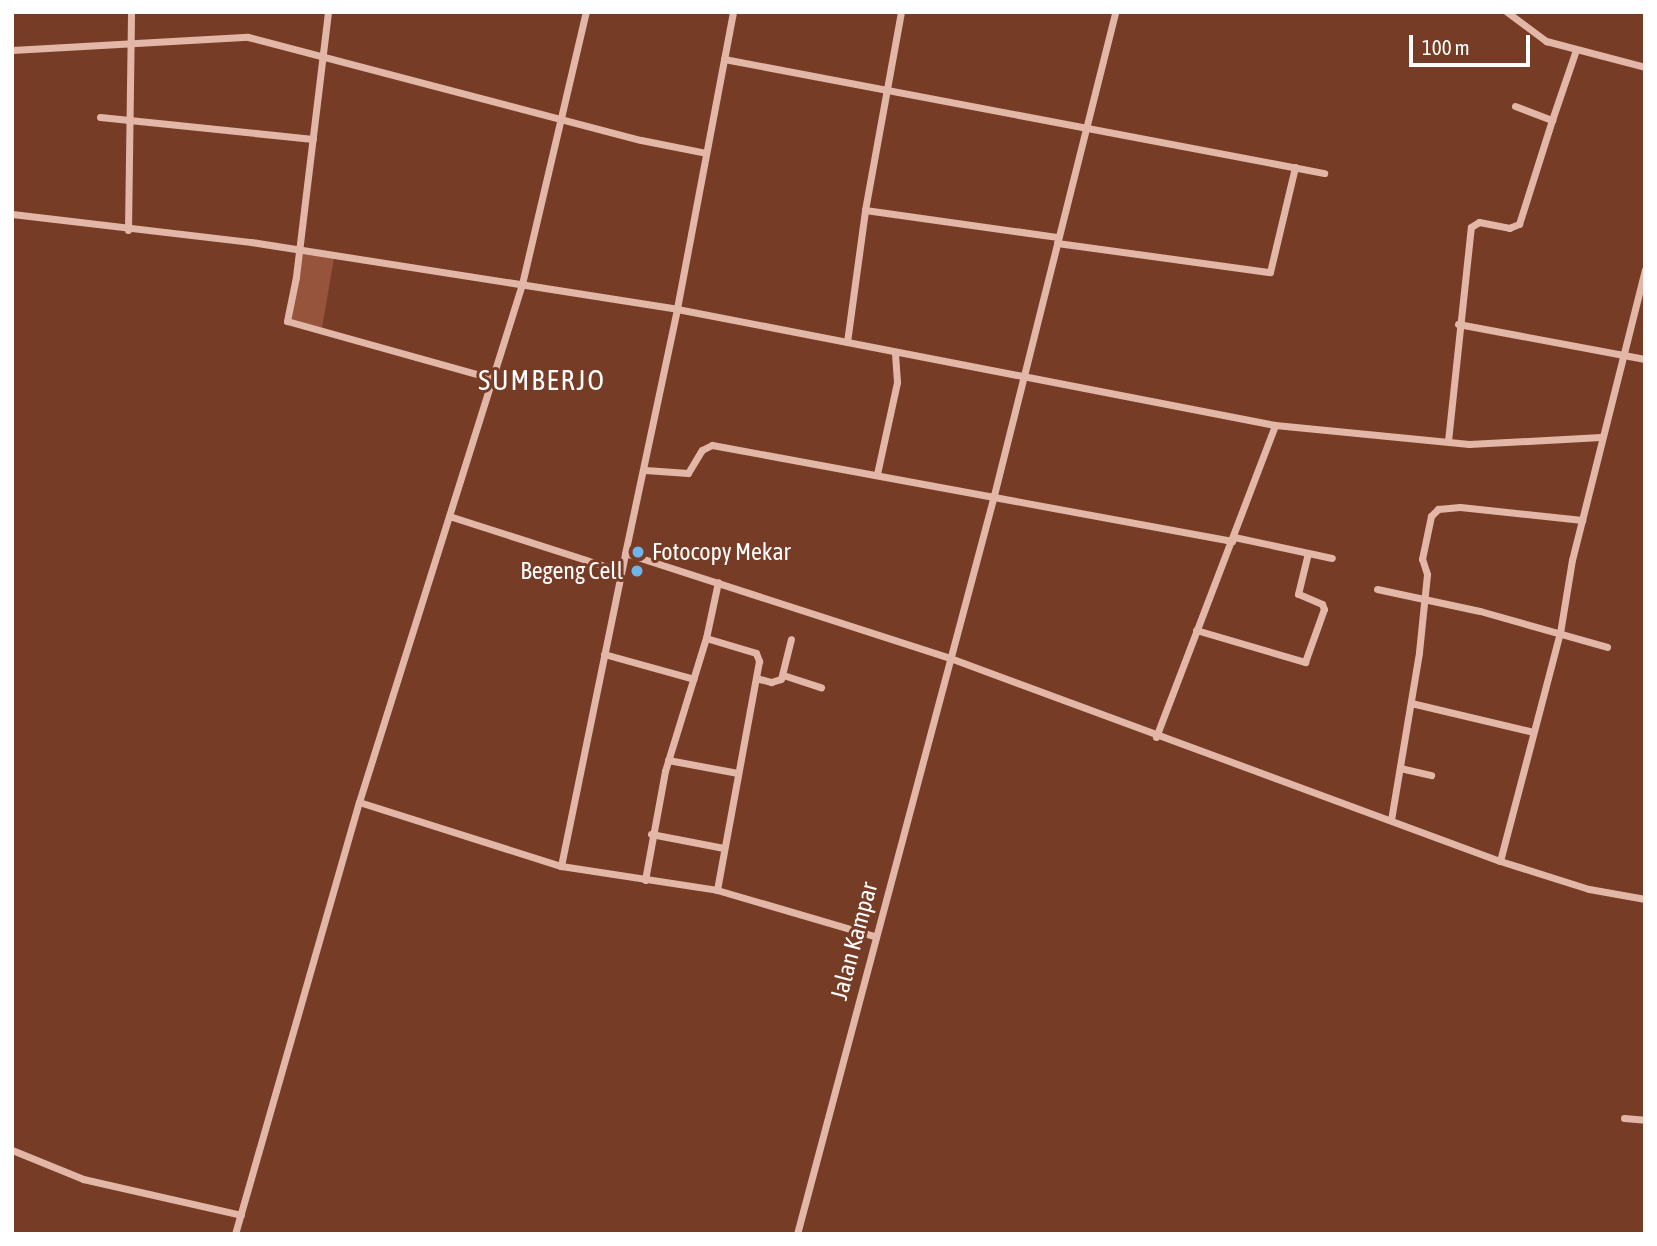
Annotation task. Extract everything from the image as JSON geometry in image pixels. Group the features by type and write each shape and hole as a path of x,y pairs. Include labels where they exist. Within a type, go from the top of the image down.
{"street":[{"path":"128,230 131,12"},
{"path":"328,12 287,321 491,378"},
{"path":"235,1234 359,802 522,284 586,12"},
{"path":"561,866 620,570 645,470 733,12"},
{"path":"847,342 865,210 889,90 901,12"},
{"name":"Jalan Kampar","path":"797,1234 874,936 994,495 1115,12"},
{"path":"1507,12 1537,37 1645,67"},
{"path":"12,50 208,36 267,40 322,58 563,116 641,140 706,153"},
{"path":"1448,441 1458,324 1472,224 1509,228 1519,224 1576,50"},
{"path":"724,59 1324,173"},
{"path":"1515,106 1552,120"},
{"path":"100,117 313,138"},
{"path":"865,210 1270,272 1295,167"},
{"path":"12,214 298,251 677,309 1275,425 1448,441 1521,444 1601,438"},
{"path":"1500,861 1560,633 1601,438 1645,269"},
{"path":"1458,324 1645,359"},
{"path":"877,474 897,382 895,352"},
{"path":"1156,737 1275,425"},
{"path":"645,470 688,473 702,450 712,445 1332,558"},
{"path":"1391,820 1411,703 1427,574 1422,559 1428,527 1438,509 1545,513 1582,520"},
{"path":"449,516 620,570"},
{"path":"625,553 950,659 1156,737 1500,861 1589,889 1645,899"},
{"path":"1196,630 1305,663 1324,609 1322,604 1298,594 1308,553"},
{"path":"645,880 651,834 668,760 706,638 718,582"},
{"path":"1377,589 1607,647"},
{"path":"706,638 757,653 756,678 717,890"},
{"path":"756,678 771,682 783,675 791,639"},
{"path":"604,654 694,679"},
{"path":"783,675 821,687"},
{"path":"1411,703 1534,732"},
{"path":"668,760 738,773"},
{"path":"1400,768 1431,775"},
{"path":"359,802 561,866 717,890 874,936"},
{"path":"651,834 724,848"},
{"path":"1624,1118 1645,1119"},
{"path":"12,1150 83,1179 241,1215"}],"shaded area":[{"path":"299,254 334,258 322,328 289,319"}],"place":[{"name":"Fotocopy Mekar","path":"638,552"},
{"name":"Begeng Cell","path":"637,571"}],"district":[{"name":"SUMBERJO","path":"542,380"}]}
